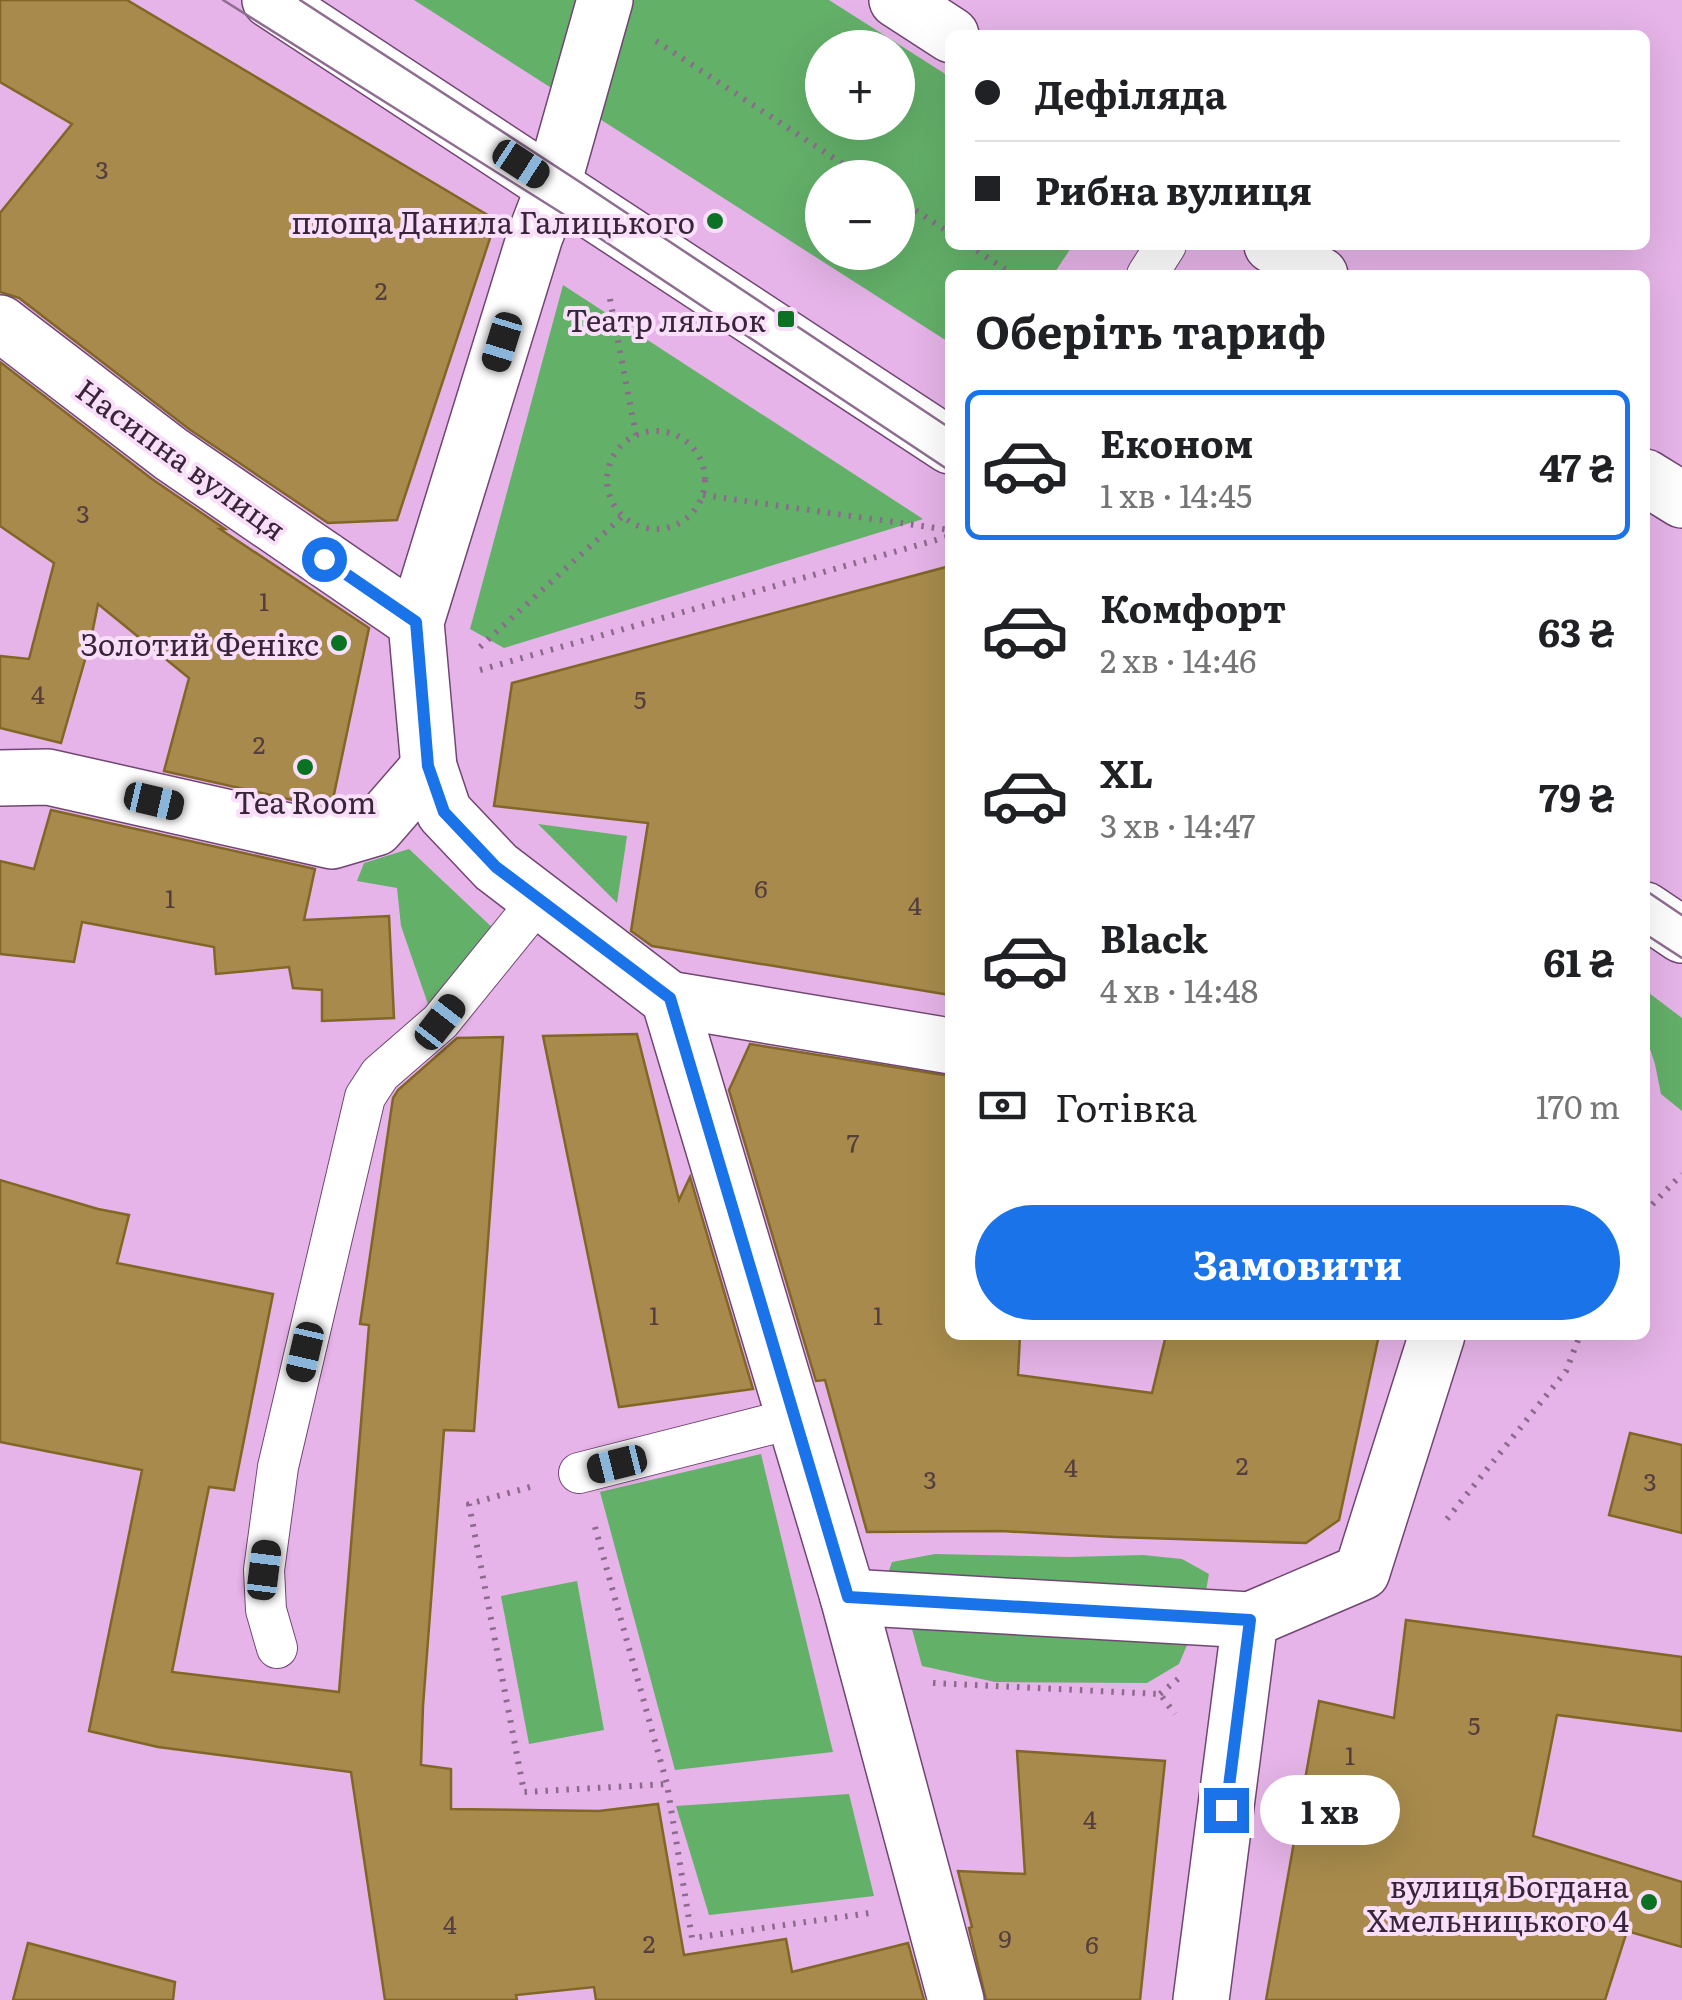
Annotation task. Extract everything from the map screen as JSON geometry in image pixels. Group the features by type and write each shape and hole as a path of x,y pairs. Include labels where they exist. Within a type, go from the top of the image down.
{"street":[{"path":"270,0 945,443"},
{"path":"897,0 945,32"},
{"path":"624,16 552,185 416,622 428,766 444,812 496,867 670,998 945,1045"},
{"path":"1280,250 1312,270"},
{"name":"Насипна вулиця","path":"0,323 170,454 416,622"},
{"path":"1650,480 1682,500"},
{"path":"0,778 48,777 332,841 376,828 428,766"},
{"path":"1650,913 1682,935"},
{"path":"670,998 848,1597 956,2000"},
{"path":"848,1597 1250,1620 1362,1572 1436,1340"},
{"path":"1201,2000 1250,1620"}],"lane":[{"path":"277,1648 266,1610 264,1570 278,1467 364,1098 380,1074 440,1022 539,900"},
{"path":"579,1474 795,1418"}],"path":[{"path":"624,16 837,160"},
{"path":"915,210 945,231"},
{"path":"976,250 1006,270"},
{"path":"610,299 636,435"},
{"path":"652,430 683,438 703,462 703,495 684,521 653,529 636,525 612,503 608,471 613,456 636,435 652,430"},
{"path":"703,495 945,532"},
{"path":"472,655 623,516"},
{"path":"464,675 945,534"},
{"path":"1650,1207 1682,1174"},
{"path":"1437,1532 1566,1371 1578,1340"},
{"path":"667,1784 524,1792 469,1504 579,1474 667,1784 692,1938 930,1905"},
{"path":"924,1682 1160,1694 1181,1723"}],"green space":[{"path":"414,0 829,0 876,30 805,30 805,140 915,140 915,55 945,74 945,250 1070,250 1056,270 945,270 945,340 836,270 915,270 915,160 805,160 805,250"},
{"path":"563,285 923,519 504,648 470,629"},
{"path":"538,824 627,836 617,903"},
{"path":"409,849 497,932 429,1007 401,926 397,888 357,881 364,863"},
{"path":"1650,994 1682,1018 1682,1111 1661,1094 1650,1049"},
{"path":"761,1454 833,1752 675,1770 600,1492"},
{"path":"935,1554 1143,1555 1182,1559 1209,1574 1203,1607 1179,1664 1147,1683 995,1682 922,1666 909,1618 884,1585 892,1562"},
{"path":"577,1581 604,1730 529,1744 501,1596"},
{"path":"849,1794 874,1896 709,1915 676,1806"}],"building":[{"path":"0,0 127,0 496,220 397,520 328,523 189,429 19,298 0,292 0,213 72,124 0,82"},
{"path":"0,362 152,479 225,529 220,529 369,628 328,808 164,771 189,678 98,604 61,743 0,728 0,656 29,659 54,563 0,526"},
{"path":"945,567 945,994 652,946 631,931 648,823 494,806 512,683"},
{"path":"51,810 315,869 304,920 389,916 394,1018 322,1021 322,990 293,988 289,967 216,974 214,947 82,922 74,962 0,954 0,861 34,869"},
{"path":"637,1034 679,1200 690,1177 753,1389 619,1407 543,1036"},
{"path":"503,1037 474,1431 444,1430 421,1765 451,1769 451,1809 599,1811 658,1804 684,1955 786,1939 792,1972 908,1943 924,2000 596,2000 594,1987 516,1995 517,2000 385,2000 351,1772 158,1747 89,1731 142,1470 0,1442 0,1180 129,1215 117,1263 273,1294 234,1490 209,1487 172,1672 339,1692 369,1325 360,1324 393,1098 457,1038"},
{"path":"750,1044 945,1075 945,1340 1020,1340 1018,1375 1152,1393 1165,1340 1378,1340 1339,1520 1306,1543 1001,1531 867,1532 825,1380 816,1381 729,1090"},
{"path":"1630,1433 1682,1445 1682,1533 1609,1515"},
{"path":"1406,1620 1682,1657 1682,1731 1557,1715 1533,1836 1682,1882 1682,1947 1627,1931 1605,2000 1266,2000 1319,1701 1394,1718"},
{"path":"1017,1751 1165,1761 1140,2000 986,2000 958,1871 1025,1874"},
{"path":"28,1943 175,1982 173,2000 13,2000"}],"tram line":[{"path":"223,0 571,219 945,468"},
{"path":"300,0 945,425"},
{"path":"1650,893 1682,915"},
{"path":"1650,937 1682,958"}],"place":[{"name":"площа Данила Галицького","path":"715,221"},
{"name":"Театр ляльок","path":"786,319"},
{"name":"Золотий Фенікс","path":"339,643"},
{"name":"Tea Room","path":"305,767"},
{"name":"вулиця Богдана Хмельницького 4","path":"1649,1902"}],"route":[{"path":"324,559 416,622 428,766 444,812 496,867 670,998 848,1597 1250,1620 1226,1810"}]}
